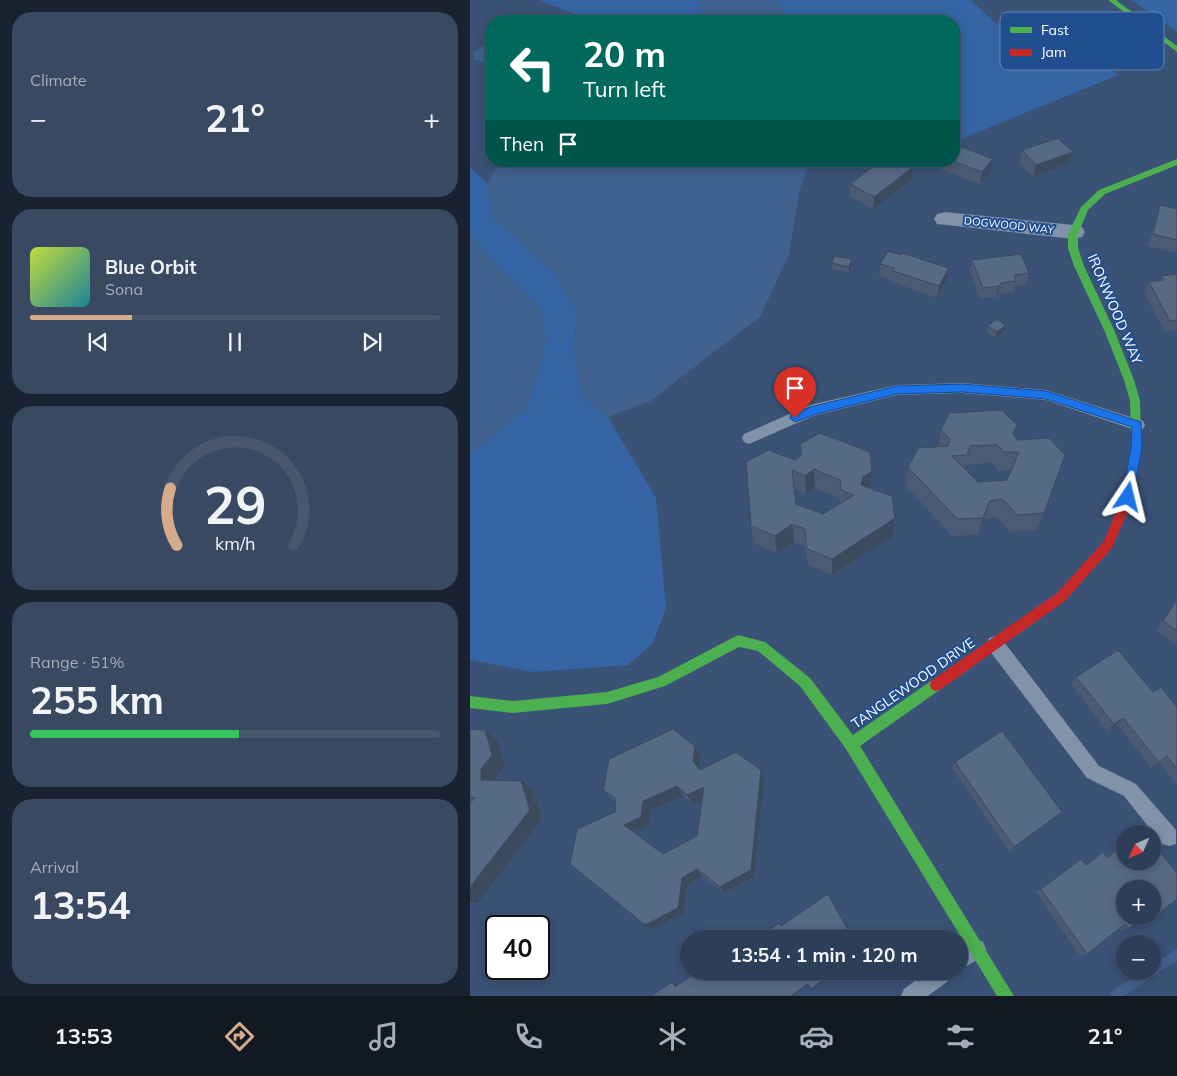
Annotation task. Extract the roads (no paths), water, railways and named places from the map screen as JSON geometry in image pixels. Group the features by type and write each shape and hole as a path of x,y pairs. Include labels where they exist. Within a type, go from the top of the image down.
{"street":[{"path":"1112,0 1128,12"},
{"path":"1164,40 1177,50"},
{"name":"IRONWOOD WAY","path":"1128,497 1137,448 1138,425 1135,401 1129,380 1079,266 1074,248 1074,232 1084,209 1102,192 1177,162"},
{"name":"DOGWOOD WAY","path":"945,219 1074,232"},
{"name":"TANGLEWOOD DRIVE","path":"1006,996 851,744 1061,597 1108,544 1128,497"},
{"path":"470,702 513,707 607,698 660,682 708,655 738,641 762,646 805,682 851,744"}],"lane":[{"path":"749,438 810,411 897,390 952,388 1046,395 1138,425"},
{"path":"995,644 1093,772 1130,790 1169,837"},
{"path":"968,955 976,949"},
{"path":"911,996 933,980"}],"waterway":[{"path":"1115,996 1177,954"}]}
